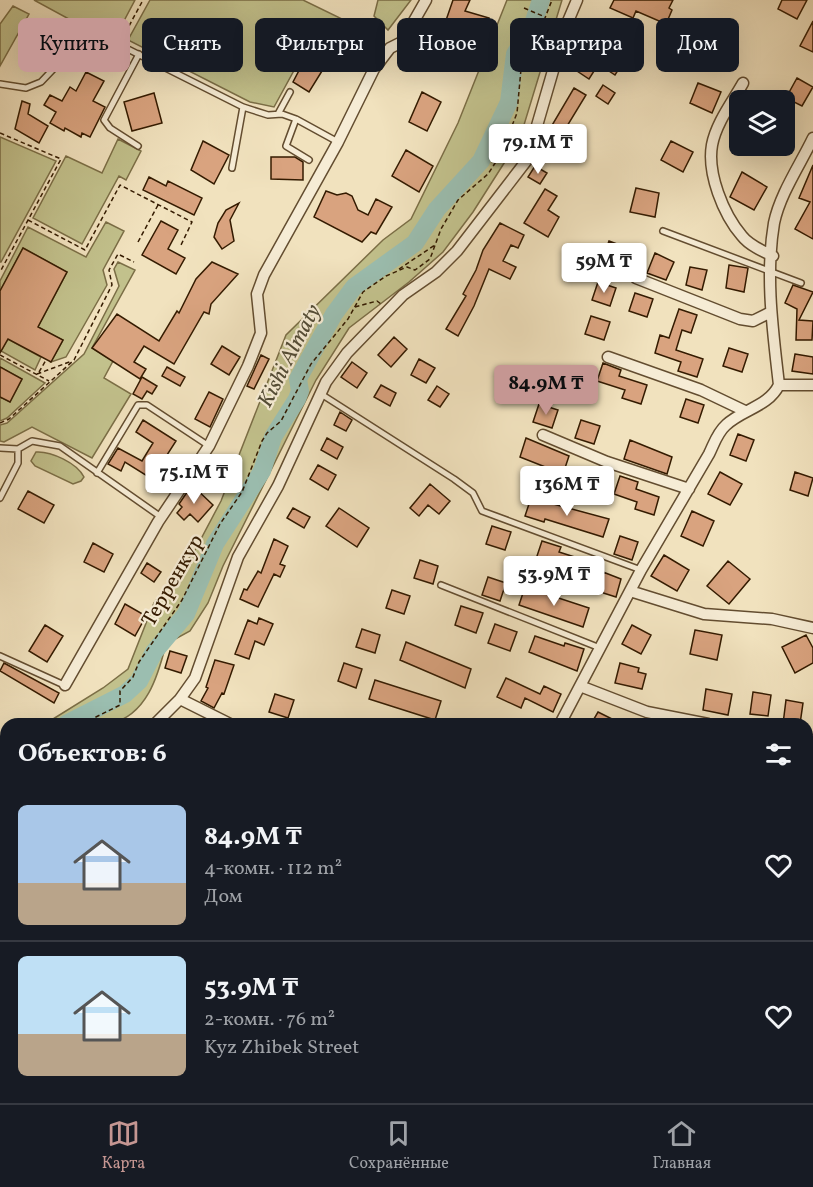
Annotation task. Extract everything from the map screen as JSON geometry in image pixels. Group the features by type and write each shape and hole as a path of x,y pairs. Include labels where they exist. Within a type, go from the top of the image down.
{"street":[{"path":"65,685 161,517 209,446 261,333 257,294 264,275 338,142 374,69 390,48 402,42 426,0"},
{"path":"161,718 180,699 195,678 238,557 278,486 321,394 347,353 388,310 458,251 526,160 566,26 577,0"},
{"path":"743,82 712,144 712,166 718,190 742,237 773,256"},
{"path":"563,718 641,570 689,489 717,435 745,411 764,403 774,395 779,385 771,312 774,222 813,138"},
{"path":"636,278 740,319 753,321 771,312"},
{"path":"608,357 710,394 745,411"},
{"path":"779,385 813,385"},
{"path":"543,435 608,462 689,489"},
{"path":"630,591 704,614 772,619 813,628"},
{"path":"580,686 647,712 678,718"},
{"path":"180,699 218,718"}],"lane":[{"path":"130,49 243,107 268,115 278,114 296,119 338,142"},
{"path":"138,146 110,128 104,120 140,54"},
{"path":"0,84 26,87 41,82 51,72"},
{"path":"278,114 290,92"},
{"path":"232,168 243,107"},
{"path":"296,119 286,146 309,160"},
{"path":"663,231 801,283"},
{"path":"321,394 454,479 473,493 482,511 641,570"},
{"path":"97,473 138,405 147,405 209,446"},
{"path":"0,448 18,449 32,441 60,446 161,517"},
{"path":"0,498 18,463 18,449"},
{"path":"441,585 600,648"},
{"path":"0,656 65,685"}],"path":[{"path":"130,23 143,0"},
{"path":"524,8 546,18 552,0"},
{"path":"393,273 407,267 415,270 430,259 458,200 488,174 501,154 517,113 520,72"},
{"path":"0,133 61,159 1,265 0,272"},
{"path":"28,220 85,250 120,185 192,222 181,245"},
{"path":"138,242 158,205"},
{"path":"354,307 363,292 435,245"},
{"path":"0,423 9,419 74,360 112,285 109,270 118,254 134,262"},
{"path":"354,307 377,300 388,310"},
{"name":"Терренкур","path":"94,718 120,705 120,691 133,677 139,662 177,608 220,524 242,492 262,441 267,433 281,421 311,364 339,331 354,307"},
{"path":"0,355 50,382"},
{"path":"37,374 46,360"},
{"path":"37,374 74,360"}],"shaded area":[{"path":"34,0 135,0 125,18 67,18"},
{"path":"150,0 303,0 340,18 255,18 255,72 293,72 274,107 250,102 191,72 243,72 243,18 142,18 142,47 130,41 130,36"},
{"path":"378,0 411,0 388,30 385,27 385,18 374,16"},
{"path":"507,0 562,0 557,18 510,18 510,72 540,72 520,138 473,212 443,252 409,282 349,328 316,380 223,566 208,603 190,631 166,644 155,681 142,703 124,718 55,718 103,688 128,669 154,603 194,552 221,501 286,335 383,240 411,219 458,123 478,72 498,72 498,23"},
{"path":"13,6 29,14 27,18 18,18 18,34 0,66 0,24"},
{"path":"0,137 56,161 1,262 0,262"},
{"path":"118,139 141,151 126,180 119,176 82,244 33,218 66,156 102,173"},
{"path":"106,222 124,231 103,270 107,285 66,357 51,362 63,340 38,327 67,272 23,248 0,291 0,281 28,227 86,257"},
{"path":"118,262 135,270 92,348 113,361 104,378 131,394 92,458 32,427 4,442 0,441 0,425 7,423 84,354 119,286 114,269"},
{"path":"8,339 41,357 35,370 1,351"},
{"path":"0,358 45,383 7,418 0,421 0,397 10,402 22,379 0,367"},
{"path":"36,452 63,459 76,467 84,477 73,484 35,466 31,461"}],"building":[{"path":"453,0 470,0 465,11 489,18 447,18"},
{"path":"614,0 673,0 669,8 672,10 669,18 656,20 636,11 633,18 610,8"},
{"path":"782,0 807,0 797,19 778,9"},
{"path":"813,21 813,52 800,46"},
{"path":"86,72 104,81 93,101 105,107 90,137 82,133 81,137 50,123 56,112 44,105 50,95 62,101 70,87 76,91"},
{"path":"298,72 321,72 309,92 293,82"},
{"path":"578,72 593,72 589,79"},
{"path":"797,78 813,87 802,106 795,102 795,90 790,90"},
{"path":"698,83 721,92 712,113 690,103"},
{"path":"603,85 615,93 608,104 596,96"},
{"path":"574,88 586,95 564,131 574,138 558,162 538,149"},
{"path":"422,92 441,102 427,131 409,122"},
{"path":"154,93 162,123 132,131 124,102"},
{"path":"22,101 30,104 28,114 48,126 39,143 15,129"},
{"path":"203,141 229,155 214,184 191,170"},
{"path":"671,141 693,152 683,172 661,160"},
{"path":"406,150 433,166 419,192 392,176"},
{"path":"271,157 295,157 303,162 303,180 271,179"},
{"path":"813,165 813,239 795,229 810,202 799,198"},
{"path":"535,166 547,173 540,184 528,177"},
{"path":"742,172 767,187 754,210 730,197"},
{"path":"149,177 166,186 168,181 202,198 194,215 143,190"},
{"path":"636,188 659,193 655,217 630,212"},
{"path":"545,189 557,196 548,210 559,217 548,237 524,223"},
{"path":"326,191 337,195 346,193 352,196 358,210 368,215 376,199 392,207 376,234 371,232 362,242 314,217"},
{"path":"239,203 230,220 234,241 222,249 214,237 218,223 226,210"},
{"path":"161,221 178,230 168,249 185,258 176,274 142,255"},
{"path":"500,223 524,235 518,248 511,245 503,261 516,267 510,279 489,269 474,306 458,336 446,329 466,296 463,294 476,270 483,250"},
{"path":"609,241 633,250 626,267 603,258"},
{"path":"23,248 67,272 38,327 63,340 51,362 8,339 0,353 0,291"},
{"path":"655,253 674,262 666,280 647,273"},
{"path":"212,262 238,274 211,304 209,314 204,312 174,364 144,346 134,362 146,369 140,379 92,348 117,314 159,341 177,311 179,313 196,279"},
{"path":"729,265 748,268 744,292 726,288"},
{"path":"690,267 707,270 702,290 686,285"},
{"path":"598,282 616,288 610,306 592,300"},
{"path":"793,285 813,292 799,320 813,321 812,340 796,340 797,309 785,303"},
{"path":"635,293 653,299 647,317 629,311"},
{"path":"679,309 697,315 691,333 682,330 676,350 703,359 697,377 678,371 681,362 655,353 660,335 669,338"},
{"path":"591,316 610,322 604,340 585,334"},
{"path":"394,337 407,349 391,367 378,355"},
{"path":"222,346 240,357 229,375 211,364"},
{"path":"729,348 748,354 742,372 723,366"},
{"path":"795,354 813,357 813,374 792,371"},
{"path":"261,355 269,359 254,389 247,386"},
{"path":"419,359 435,368 426,383 411,375"},
{"path":"352,362 367,373 357,388 341,377"},
{"path":"603,363 621,370 619,376 647,385 641,404 622,398 625,390 597,381"},
{"path":"0,367 22,379 10,402 0,397"},
{"path":"167,367 185,377 180,386 162,376"},
{"path":"576,371 594,377 588,395 570,389"},
{"path":"142,377 157,386 152,394 147,391 142,399 133,394"},
{"path":"381,385 396,393 390,406 374,397"},
{"path":"437,386 449,394 440,407 428,400"},
{"path":"209,392 223,399 210,427 195,419"},
{"path":"686,399 704,405 698,423 680,417"},
{"path":"539,404 558,410 552,428 533,422"},
{"path":"340,412 352,420 346,431 334,425"},
{"path":"143,420 176,441 165,458 172,463 168,469 161,465 152,479 125,462 121,471 108,464 118,448 142,461 153,443 136,432"},
{"path":"581,420 600,426 594,444 575,438"},
{"path":"738,434 754,440 746,461 730,455"},
{"path":"327,438 343,447 337,459 321,450"},
{"path":"526,438 569,456 563,474 520,457"},
{"path":"630,440 672,457 667,474 624,459"},
{"path":"318,465 336,475 328,490 310,479"},
{"path":"720,472 742,484 730,505 708,494"},
{"path":"795,472 813,478 808,496 790,490"},
{"path":"620,476 638,482 636,489 659,497 654,515 635,509 637,502 614,494"},
{"path":"430,484 450,501 439,514 428,505 419,516 410,508"},
{"path":"192,485 213,505 198,522 190,514 184,520 177,513 182,507 179,504"},
{"path":"28,491 54,505 44,523 18,509"},
{"path":"531,498 609,519 603,537 545,519 544,522 525,516"},
{"path":"293,508 310,517 304,528 287,518"},
{"path":"339,508 369,528 357,547 326,526"},
{"path":"692,511 714,521 703,546 681,536"},
{"path":"492,526 511,532 505,550 486,544"},
{"path":"620,536 638,542 632,560 614,554"},
{"path":"274,539 288,546 280,564 285,566 280,577 274,574 258,607 240,599 244,589 247,590 258,571 261,573"},
{"path":"542,541 561,547 559,552 584,560 578,578 560,572 561,568 536,559"},
{"path":"93,543 113,554 104,572 84,562"},
{"path":"664,555 689,570 677,591 651,576"},
{"path":"420,560 438,566 433,584 414,578"},
{"path":"728,561 750,579 729,604 707,586"},
{"path":"147,563 161,572 154,582 141,573"},
{"path":"603,572 621,579 616,597 597,591"},
{"path":"488,577 506,583 500,601 482,595"},
{"path":"525,587 589,608 583,627 519,605"},
{"path":"392,590 410,596 404,614 386,608"},
{"path":"125,604 146,616 135,636 115,624"},
{"path":"461,606 483,613 476,633 455,625"},
{"path":"259,618 273,624 264,645 255,641 249,659 235,654 248,620 257,624"},
{"path":"495,624 517,632 510,651 488,643"},
{"path":"45,625 63,636 47,662 29,651"},
{"path":"632,625 651,635 641,654 622,644"},
{"path":"362,629 380,635 375,653 356,647"},
{"path":"695,630 722,635 717,660 690,654"},
{"path":"806,635 813,648 813,663 795,673 782,647"},
{"path":"535,636 564,646 565,643 584,649 577,671 529,652"},
{"path":"406,642 471,669 465,688 400,660"},
{"path":"170,651 187,656 181,673 165,668"},
{"path":"215,660 234,665 224,694 222,693 214,708 201,701 208,688 206,687"},
{"path":"4,663 59,693 54,703 0,671"},
{"path":"344,663 362,669 356,688 338,681"},
{"path":"620,663 639,668 638,672 646,674 642,689 615,683"},
{"path":"506,678 540,694 544,686 561,694 553,712 525,698 521,708 497,697"},
{"path":"375,680 441,701 436,718 429,718 369,699"},
{"path":"706,689 732,694 728,715 703,710"},
{"path":"753,692 771,695 768,716 750,714"},
{"path":"275,694 294,700 288,718 269,712"},
{"path":"786,700 803,703 801,718 784,718"},
{"path":"598,712 610,718 594,718"}],"waterway":[{"name":"Kіshі Almaty","path":"78,718 125,694 139,681 154,652 186,614 215,544 262,471 273,437 297,399 300,391 298,379 334,314 354,287 415,243 437,209 481,161 509,102 515,54 532,27 541,0"}]}
